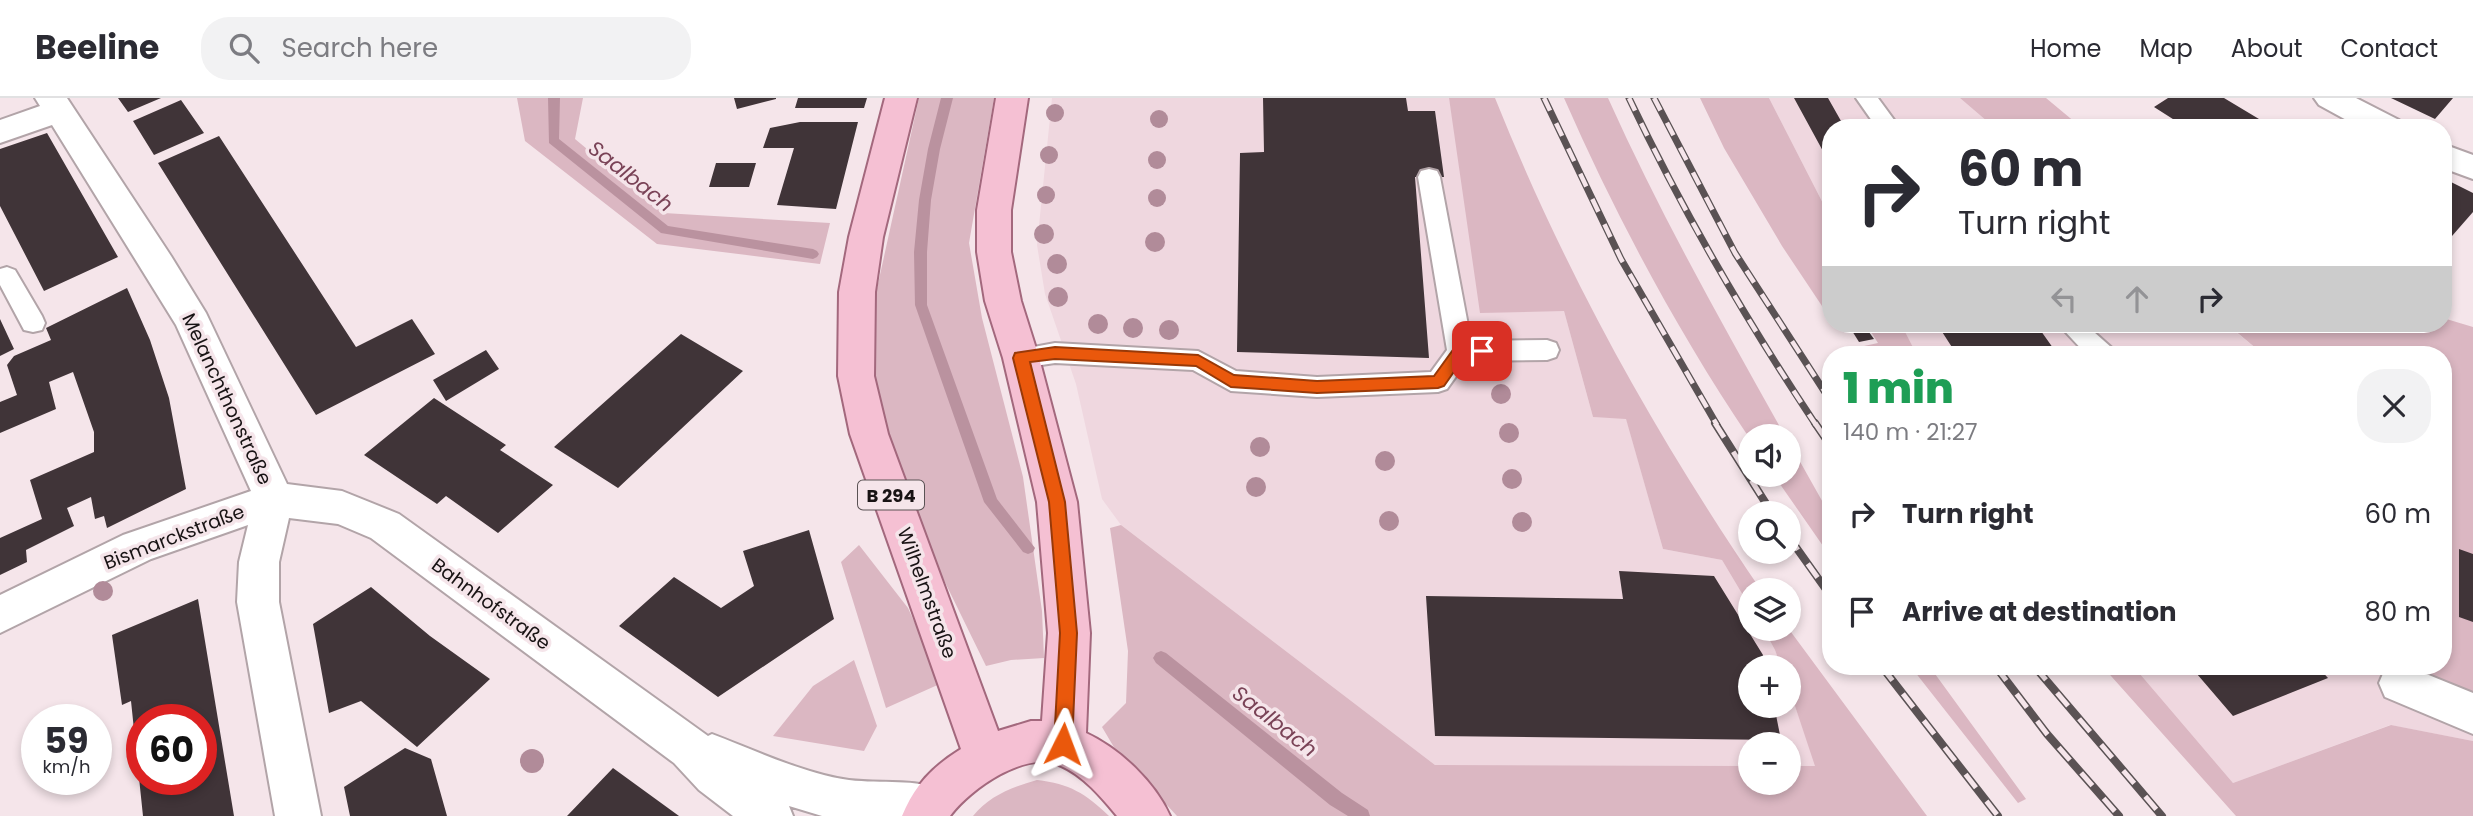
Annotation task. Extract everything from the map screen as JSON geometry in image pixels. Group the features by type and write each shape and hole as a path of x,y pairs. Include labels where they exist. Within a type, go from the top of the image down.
{"main road":[{"name":"Wilhelmstraße","path":"901,98 863,251 857,292 856,376 869,435 986,758"},
{"path":"1012,98 994,210 994,252 1003,301 1021,358 1057,502 1069,633 1063,744"},
{"path":"927,811 945,787 986,758 1027,742 1063,744 1088,755 1147,816"}],"street":[{"path":"2330,98 2371,119"},
{"path":"0,132 56,104"},
{"name":"Melanchthonstraße","path":"56,104 159,265 192,323 274,499 259,562 258,602 298,816"},
{"path":"2452,159 2473,168"},
{"name":"Bismarckstraße","path":"0,615 137,547 274,499"},
{"name":"Bahnhofstraße","path":"274,499 342,508 385,526 690,748 715,775 770,816"},
{"path":"2392,675 2473,714"},
{"name":"Bahnhofstraße","path":"690,748 726,759 769,779 848,802 927,811"}],"lane":[{"path":"1867,98 1882,119"},
{"path":"1021,358 1055,353 1198,361 1231,381 1317,387 1438,382 1460,351 1429,177"},
{"path":"7,276 33,323"},
{"path":"2080,333 2093,346"},
{"path":"1460,351 1547,350"}],"shaded area":[{"path":"517,98 583,98 575,139 664,213 830,223 820,264 657,244 525,141"},
{"path":"919,98 994,98 969,243 982,318 1023,477 1042,611 1044,658 1011,660 986,666 939,570 873,401 872,311"},
{"path":"1052,98 1449,98 1462,172 1564,311 1593,417 1626,418 1663,549 1722,560 1738,587 1738,641 1770,641 1775,650 1777,655 1738,655 1738,718 1799,718 1816,766 1801,766 1801,732 1738,732 1738,766 1435,765 1121,525 1102,499 1076,384 1045,294 1037,245"},
{"path":"1449,98 1495,98 1551,227 1614,352 1738,556 1738,564 1744,564 1753,578 1738,578 1738,587 1722,560 1663,549 1626,419 1593,417 1564,311 1480,313"},
{"path":"1564,98 1608,98 1671,227 1778,424 1740,424 1673,315 1605,186"},
{"path":"1700,98 1769,98 1822,201 1822,306 1782,246 1724,148"},
{"path":"1769,98 1960,98 1984,119 1822,119 1822,201"},
{"path":"1960,98 2046,98 2071,119 1984,119"},
{"path":"2452,321 2473,327 2473,718 2429,675 2452,675 2452,346 2253,346 2238,333 2452,333"},
{"path":"1872,333 1906,333 1912,346 1864,346 1878,343"},
{"path":"1906,333 2237,333 2253,346 1912,346"},
{"path":"1801,463 1822,501 1822,544 1801,514 1801,501 1792,501 1782,487 1801,487"},
{"path":"1121,525 1435,765 1738,766 1738,795 1801,795 1801,766 1815,766 1799,718 1801,655 1777,655 1770,641 1798,641 1927,816 1177,816 1115,749 1102,727 1126,703 1128,651 1110,528"},
{"path":"859,545 908,608 942,683 886,708 841,562"},
{"path":"854,660 877,726 864,751 773,736 813,686"},
{"path":"1917,675 1936,675 2026,799 2018,803"},
{"path":"2110,675 2141,675 2233,783 2391,725 2473,741 2473,816 2236,816"},
{"path":"2141,675 2429,675 2473,718 2473,741 2390,725 2233,783"},
{"path":"1037,780 1059,784 1076,791 1109,816 973,816 986,803 1002,793"}],"building":[{"path":"118,98 161,98 128,112"},
{"path":"734,98 776,98 776,99 737,109"},
{"path":"798,98 867,98 864,108 795,108"},
{"path":"1263,98 1406,98 1408,111 1435,111 1444,177 1415,177 1429,358 1237,352 1240,153 1264,152"},
{"path":"1794,98 1828,98 1840,119 1822,119 1822,149"},
{"path":"2168,98 2224,98 2259,119 2173,119 2154,107"},
{"path":"2391,98 2453,98 2435,119"},
{"path":"181,100 204,133 154,155 133,121"},
{"path":"800,122 858,122 836,209 777,205 794,148 763,148 770,128"},
{"path":"47,133 118,257 44,291 0,206 0,149"},
{"path":"219,136 356,347 412,319 435,354 316,415 158,163"},
{"path":"716,163 756,163 749,187 709,187"},
{"path":"2452,182 2473,193 2473,212 2452,236"},
{"path":"127,288 150,340 169,398 186,489 107,528 104,516 95,519 91,497 67,508 74,526 26,550 27,562 0,575 0,538 42,519 30,480 94,452 94,432 73,372 49,382 56,409 0,433 0,402 17,395 7,365 14,356 51,340 46,328"},
{"path":"0,319 14,349 0,356"},
{"path":"1853,333 1870,333 1874,339 1859,342"},
{"path":"1943,333 2042,333 2052,346 1951,346"},
{"path":"681,334 743,371 618,488 554,447"},
{"path":"486,350 499,369 446,401 433,380"},
{"path":"434,398 506,445 500,450 553,485 498,533 446,496 437,504 364,455"},
{"path":"809,530 834,619 718,697 619,626 674,577 721,608 754,586 743,551"},
{"path":"2459,549 2473,554 2473,622 2459,617"},
{"path":"1619,571 1714,576 1738,615 1738,641 1754,641 1763,655 1738,655 1738,718 1777,718 1779,732 1738,732 1738,740 1435,736 1426,596 1623,599"},
{"path":"371,587 430,636 490,679 417,747 361,701 329,713 313,624"},
{"path":"198,599 215,704 131,704 131,701 122,705 112,635"},
{"path":"2198,675 2325,675 2328,678 2233,716"},
{"path":"217,714 234,816 143,816 141,795 217,795"},
{"path":"405,748 431,759 447,816 350,816 344,787"},
{"path":"613,768 679,816 567,816"}],"waterway":[{"name":"Saalbach","path":"554,98 553,140 665,230 813,254"},
{"name":"Saalbach","path":"947,98 925,200 921,305 991,502 1028,548"},
{"name":"Saalbach","path":"1161,658 1336,799 1362,816"}],"railway":[{"path":"1544,98 1621,259 1717,425"},
{"path":"1629,98 1716,265 1816,425"},
{"path":"1654,98 1735,253 1822,388"},
{"path":"1715,423 1764,501"},
{"path":"1815,423 1822,433"},
{"path":"1801,554 1822,584"},
{"path":"1888,675 1998,816"},
{"path":"2002,675 2047,734 2119,816"},
{"path":"2042,675 2162,816"}],"route":[{"path":"1063,744 1069,633 1057,502 1021,358 1055,353 1198,361 1231,381 1317,387 1438,382 1460,351 1482,351"}]}
